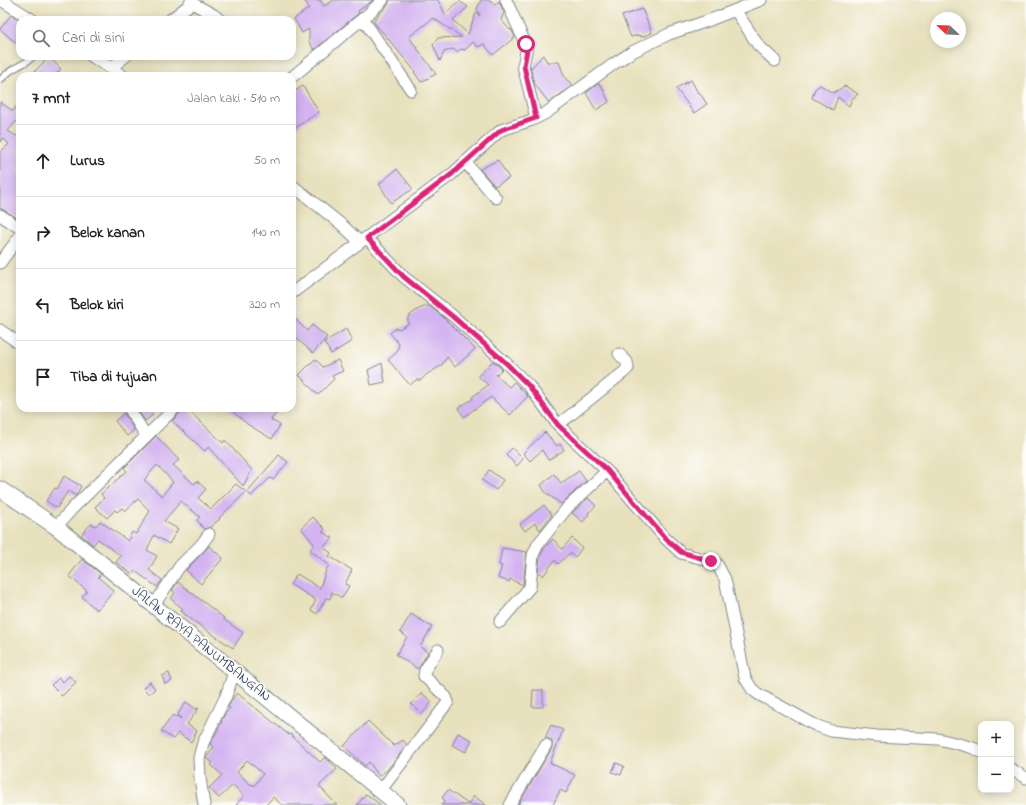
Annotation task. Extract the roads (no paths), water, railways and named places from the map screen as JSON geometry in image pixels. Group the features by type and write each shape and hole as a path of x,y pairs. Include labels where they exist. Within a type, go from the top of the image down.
{"main road":[{"name":"JALAN RAYA PANUMBANGAN","path":"0,489 56,527 154,605 398,805"}],"street":[{"path":"2,0 27,16"},
{"path":"296,74 363,19 383,0"},
{"path":"506,0 527,47 524,66 536,118"},
{"path":"296,290 452,174 501,130 546,113 614,63 632,52 677,31 761,0"},
{"path":"174,16 191,1 215,16"},
{"path":"736,10 758,45 775,61"},
{"path":"363,19 411,90"},
{"path":"97,60 116,72"},
{"path":"110,68 121,60"},
{"path":"465,162 496,198"},
{"path":"296,188 342,225 364,240 404,277 506,363 529,386 558,425 607,470 665,538 681,552 718,564 725,579 745,678 748,684 758,694 815,725 831,731 876,736 938,739 978,750"},
{"path":"0,215 16,225"},
{"path":"0,263 16,241"},
{"path":"0,330 16,341"},
{"path":"558,425 628,368 627,362 619,354"},
{"path":"131,412 146,436"},
{"path":"56,527 72,509 170,412"},
{"path":"500,622 530,586 533,555 538,544 568,507 607,470"},
{"path":"154,605 180,566 201,545 209,534"},
{"path":"381,790 447,704 448,699 424,676 425,670 438,650"},
{"path":"204,805 199,758 203,743 226,696 234,672"},
{"path":"510,805 546,745"},
{"path":"1014,771 1026,778"}],"lane":[{"path":"0,80 16,67 23,65 29,60"}]}
